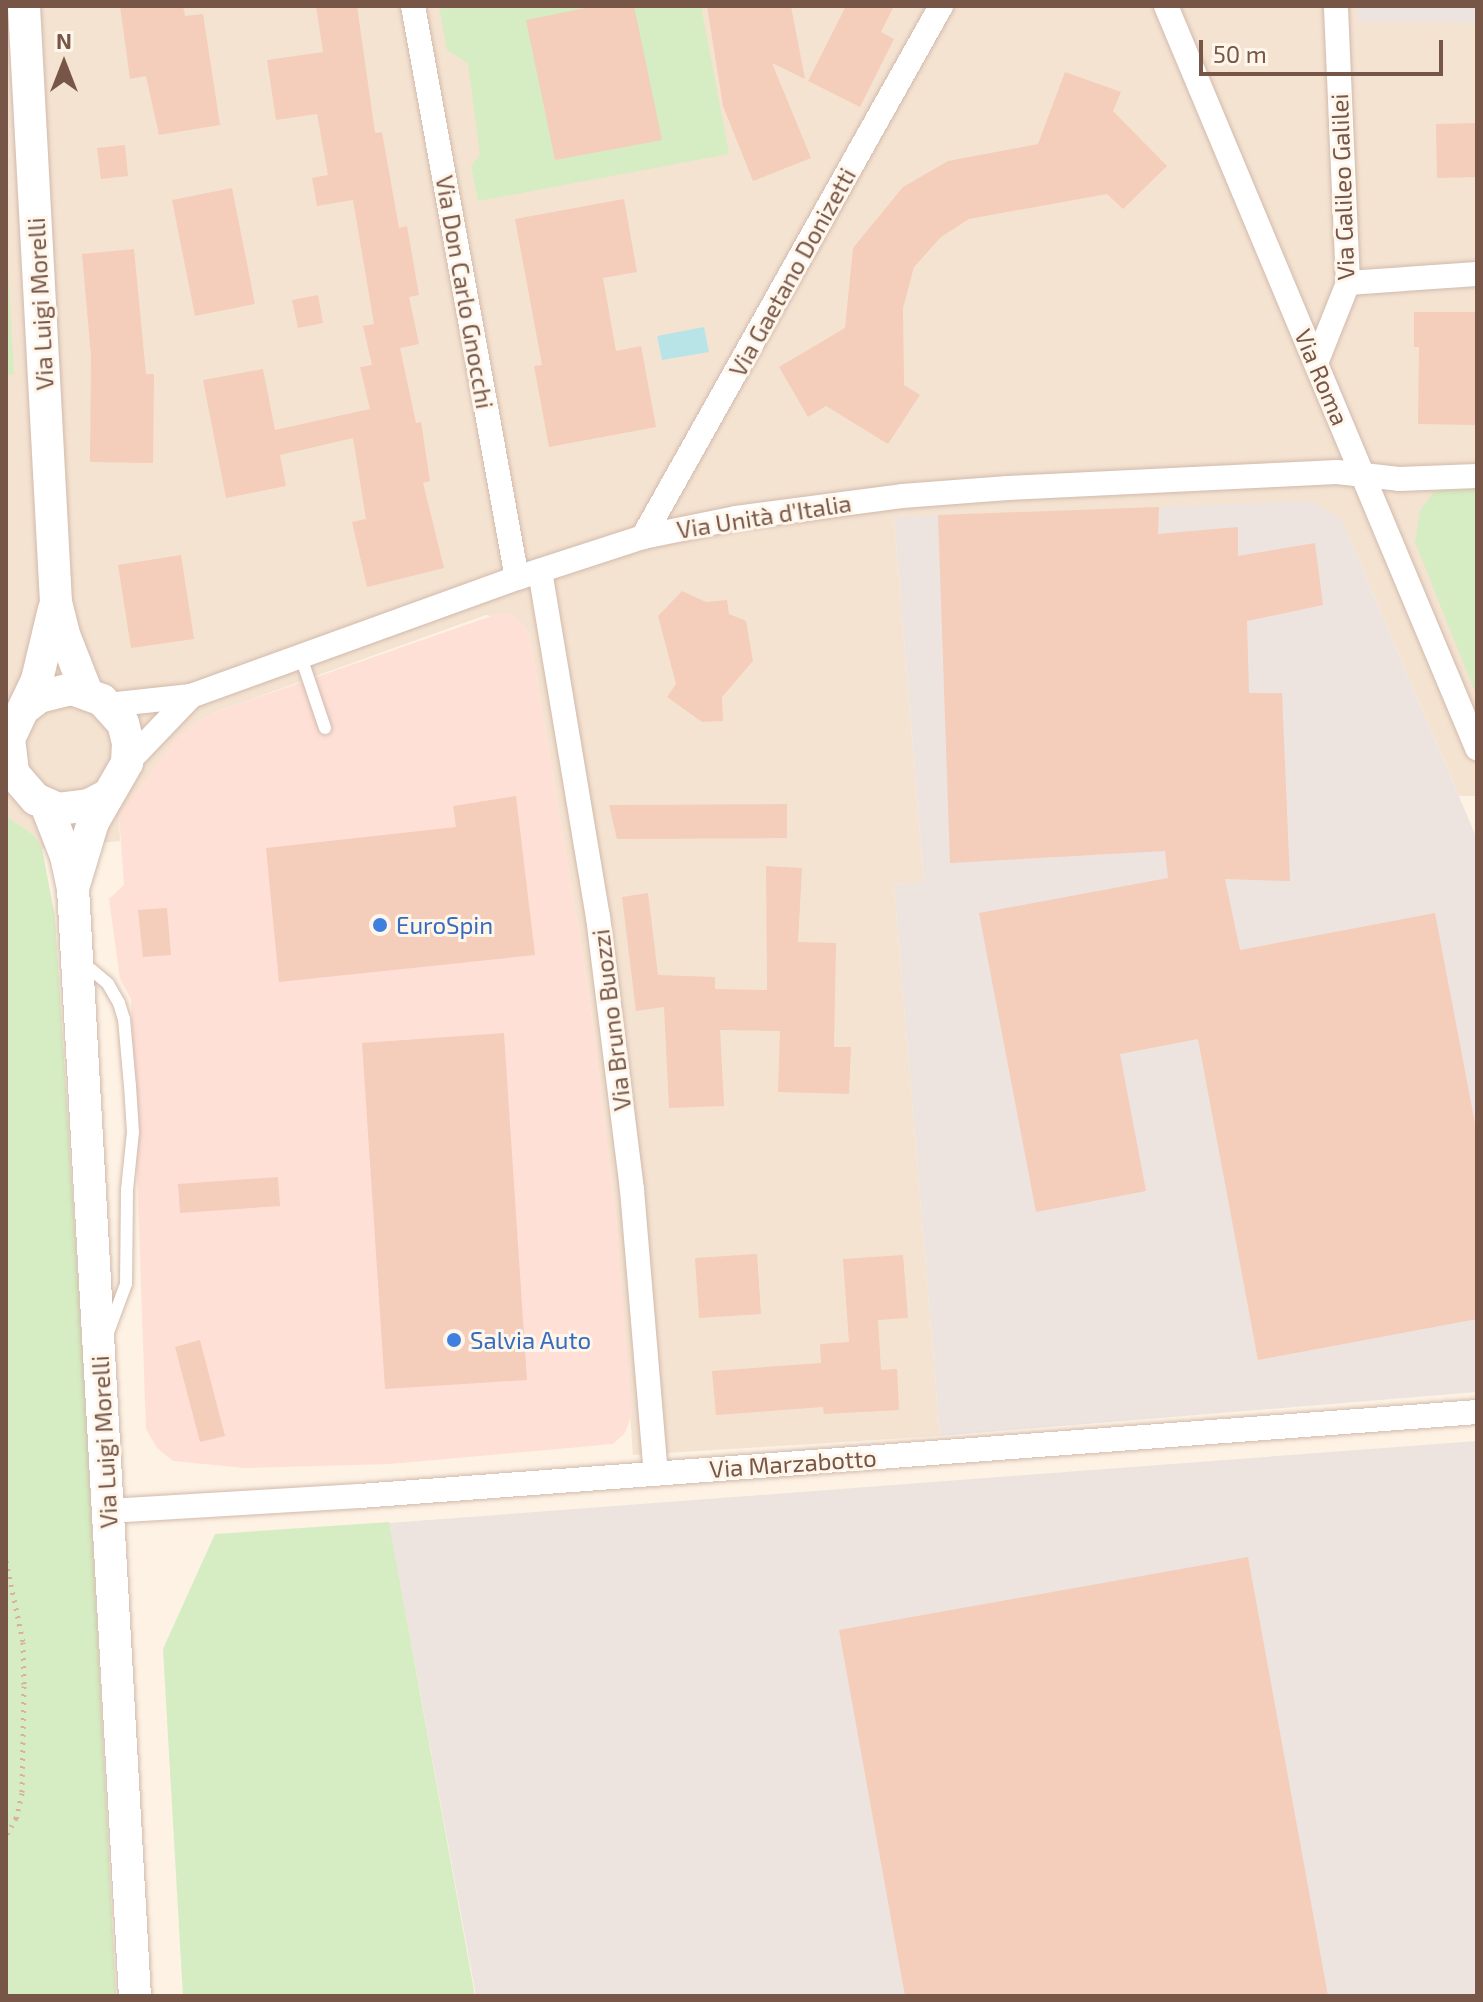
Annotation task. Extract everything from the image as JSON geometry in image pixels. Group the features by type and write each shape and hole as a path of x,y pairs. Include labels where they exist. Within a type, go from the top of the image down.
{"street":[{"name":"Via Luigi Morelli","path":"24,6 56,602 65,637 98,699 123,723 128,743 127,763 93,822 73,888"},
{"name":"Via Don Carlo Gnocchi","path":"413,6 529,574"},
{"name":"Via Gaetano Donizetti","path":"643,537 941,6"},
{"name":"Via Roma","path":"1166,6 1477,748"},
{"name":"Via Galileo Galilei","path":"1316,363 1348,283 1336,6"},
{"path":"1348,283 1477,274"},
{"name":"Via Unità d'Italia","path":"98,699 191,696 529,574 643,537 747,517 934,493 1337,472 1399,479 1477,476"},
{"name":"Via Bruno Buozzi","path":"529,574 598,917 632,1190 656,1473"},
{"name":"Via Luigi Morelli","path":"56,602 48,644 9,739 13,773 66,856 73,888 135,1996"},
{"path":"15,720 39,697 56,691 98,699"},
{"name":"Via Unità d'Italia","path":"127,763 191,696"},
{"path":"29,798 69,809 89,805 106,796"},
{"name":"Via Marzabotto","path":"108,1511 1477,1412"}],"lane":[{"path":"301,657 325,728"},
{"path":"77,957 108,984 119,1003 124,1019 133,1132 127,1190 126,1284 120,1307 99,1352"}],"path":[{"path":"6,1561 23,1642 24,1758 22,1793 16,1818 6,1835"}],"shaded area":[{"path":"6,6 1477,6 1477,796 1459,796 1342,520 894,517 924,883 894,884 940,1436 633,1455 616,1217 589,993 530,637 523,624 486,615 216,712 194,723 119,815 120,841 42,849 34,835 6,816"},
{"path":"1357,6 1477,6 1477,23 1358,22"},
{"path":"1312,501 1342,520 1477,839 1477,1392 940,1436 894,884 924,882 894,517"},
{"path":"500,613 512,615 523,624 530,637 589,993 616,1217 632,1414 625,1433 613,1444 390,1464 245,1468 173,1461 157,1448 146,1429 131,999 120,979 109,899 124,885 119,815 174,741 194,723 216,712"},
{"path":"1477,1441 1477,1996 476,1996 389,1523"}],"green space":[{"path":"439,6 701,6 729,154 478,201 471,166 480,155 468,63 447,50"},
{"path":"6,232 14,374 6,375"},
{"path":"1477,489 1477,697 1415,542 1420,511 1434,491"},
{"path":"6,816 34,835 42,849 55,917 86,1407 116,1996 6,1996"},
{"path":"389,1522 475,1996 183,1996 163,1649 215,1534"}],"water":[{"path":"704,327 709,352 662,360 657,336"}],"building":[{"path":"120,6 183,6 185,16 203,14 220,125 159,135 146,76 130,79"},
{"path":"316,6 357,6 375,133 382,132 399,228 407,226 419,295 409,297 419,344 400,348 416,423 421,422 430,481 423,483 444,568 367,587 352,522 366,519 353,438 280,455 286,486 226,498 203,380 263,369 275,430 370,409 360,367 372,365 363,326 374,324 353,200 317,206 312,178 328,175 317,114 276,120 267,60 323,52"},
{"path":"596,6 634,6 662,140 555,160 526,20"},
{"path":"707,6 791,6 805,79 772,63 811,158 753,181 723,106"},
{"path":"846,6 894,6 881,32 894,39 860,107 808,81"},
{"path":"1065,72 1121,92 1113,111 1167,166 1123,209 1107,194 969,219 941,237 914,267 903,308 904,385 920,395 888,444 826,406 808,417 779,367 845,328 853,248 903,187 948,161 1038,144"},
{"path":"1477,123 1477,177 1437,178 1436,124"},
{"path":"125,145 128,176 101,179 97,148"},
{"path":"232,188 255,304 195,316 172,200"},
{"path":"624,199 637,272 603,278 616,351 641,346 656,427 549,447 534,366 542,365 515,219"},
{"path":"134,249 146,374 154,374 153,463 90,462 91,356 82,254"},
{"path":"318,295 323,323 298,328 292,300"},
{"path":"1414,312 1477,312 1477,425 1418,424 1419,347 1414,347"},
{"path":"1159,507 1158,534 1238,527 1238,556 1315,543 1323,605 1247,621 1249,693 1282,693 1290,881 1225,879 1240,950 1435,913 1477,1134 1477,1319 1258,1360 1198,1039 1120,1054 1146,1191 1036,1212 979,913 1168,878 1165,851 950,863 938,515"},
{"path":"181,555 194,639 131,648 118,565"},
{"path":"682,591 706,602 727,600 729,614 746,621 753,661 722,697 723,721 702,722 667,697 676,684 658,616"},
{"path":"516,796 535,955 279,982 266,848 456,827 453,806"},
{"path":"787,804 787,838 617,839 609,805"},
{"path":"766,866 802,868 798,942 836,943 834,1047 851,1047 849,1094 778,1092 780,1031 720,1030 724,1106 669,1108 664,1007 636,1011 622,897 648,893 658,975 715,977 715,989 767,990"},
{"path":"167,908 171,955 143,957 138,910"},
{"path":"504,1033 527,1380 385,1389 362,1043"},
{"path":"278,1177 280,1206 180,1213 178,1184"},
{"path":"757,1254 761,1314 699,1318 695,1258"},
{"path":"903,1255 908,1318 878,1320 881,1370 897,1369 899,1410 824,1414 823,1407 716,1415 712,1371 821,1363 820,1344 849,1342 843,1259"},
{"path":"200,1340 225,1436 200,1442 175,1347"},
{"path":"1248,1557 1328,1996 905,1996 839,1630"}],"place":[{"name":"EuroSpin","path":"380,925"},
{"name":"Salvia Auto","path":"454,1340"}]}
